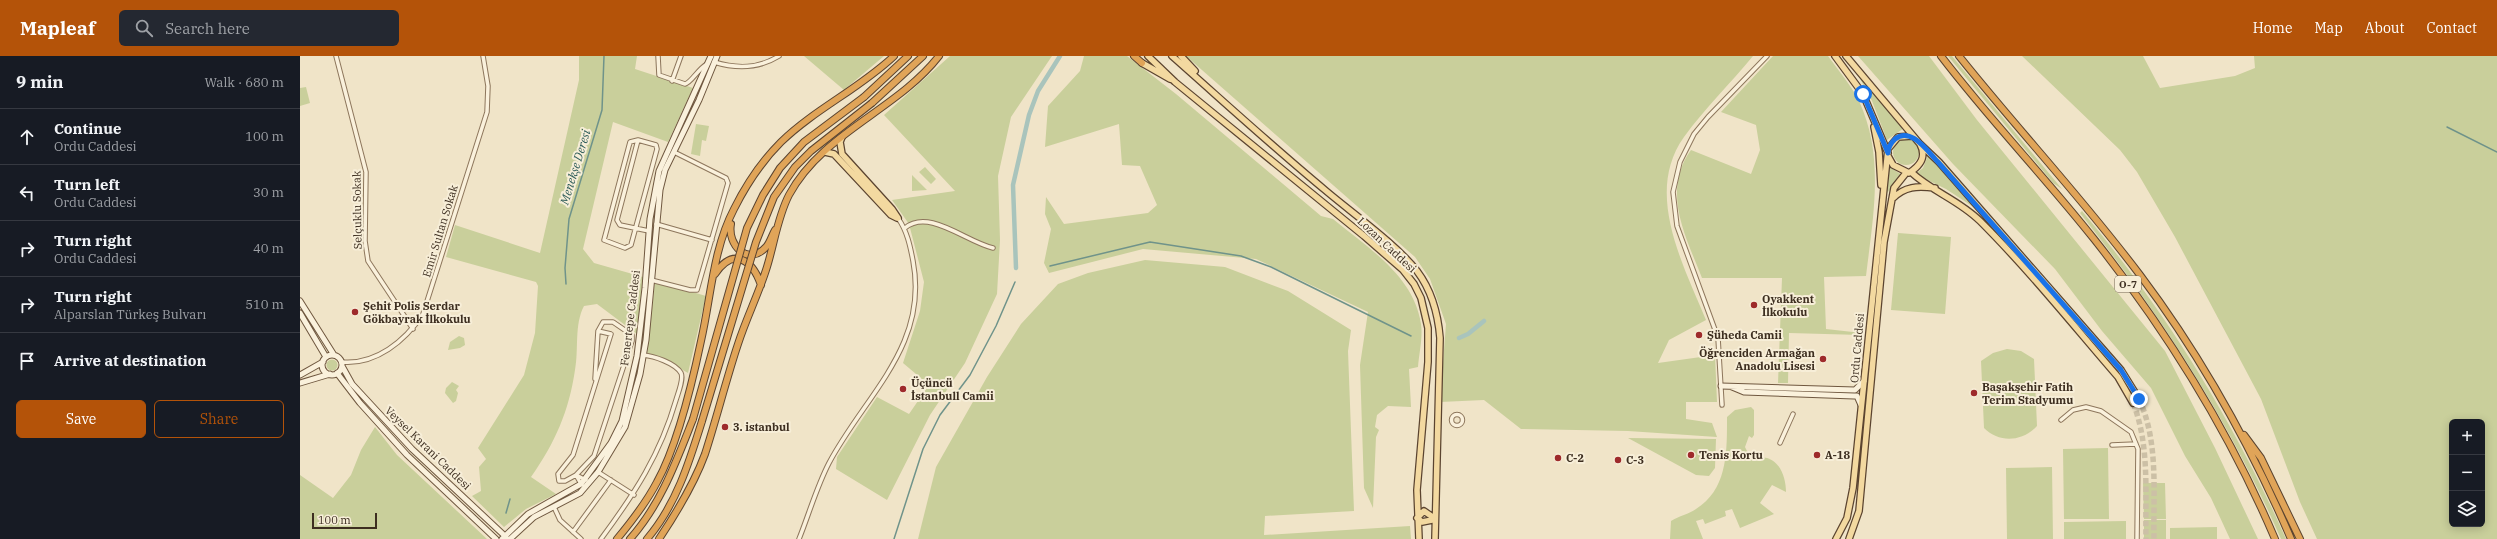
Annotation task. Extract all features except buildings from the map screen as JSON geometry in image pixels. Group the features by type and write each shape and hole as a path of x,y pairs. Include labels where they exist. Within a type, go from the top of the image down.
{"highway":[{"path":"617,539 643,506 658,481 670,452 684,408 701,341 718,254 733,210 760,167 780,142 876,73 894,56"},
{"path":"630,539 653,509 663,491 693,419 747,228 763,195 780,168 804,142 864,97 908,56"},
{"path":"649,538 666,514 683,478 702,421 756,242 774,197 795,167 810,151 872,103 923,56"},
{"path":"659,539 674,517 700,466 742,331 761,285 788,196 800,177 825,152 842,137 903,92 937,58 943,56"},
{"path":"1134,56 1142,63"},
{"name":"O-7","path":"1941,56 2094,239 2162,331 2232,449 2275,539"},
{"name":"O-7","path":"1959,56 2102,225 2184,337 2238,429 2291,539"},
{"path":"733,210 729,231 731,241 739,251 746,253 755,254 766,247 780,219"},
{"path":"712,279 724,263 741,259 752,264 761,285"},
{"path":"2238,429 2261,458 2300,539"}],"main road":[{"name":"Lozan Caddesi","path":"1148,56 1175,82 1398,266 1414,284 1421,298 1428,328 1428,362 1419,471 1417,518 1419,539"},
{"name":"Lozan Caddesi","path":"1172,56 1204,82 1279,152 1405,258 1428,288 1436,308 1439,325 1434,518 1435,539"},
{"path":"1181,56 1204,82"},
{"name":"Ordu Caddesi","path":"1835,56 1858,85 1870,109 1893,166 1909,173 1894,188 1891,200 1880,277 1859,511 1849,539"},
{"path":"1846,56 1916,140 1938,162 2121,370 2139,399"},
{"path":"1142,63 1175,82"},
{"path":"1870,109 1879,152 1882,206"},
{"name":"Ordu Caddesi","path":"1836,539 1843,528 1850,506 1888,154 1894,139 1902,135 1916,140"},
{"path":"842,137 840,142 842,154 892,209 898,218"},
{"path":"1916,140 1922,158 1909,173 1937,188 1962,205 1980,221 2118,377 2133,403"},
{"path":"825,152 834,154 891,215 898,218"},
{"path":"1891,200 1907,188 1914,186 1937,188"},
{"path":"1424,511 1434,518 1426,522 1417,518 1424,511"}],"street":[{"name":"Selçuklu Sokak","path":"336,56 366,172 365,242 368,261 413,329"},
{"name":"Emir Sultan Sokak","path":"342,364 352,363 381,354 391,349 413,329 427,304 487,112 488,86 483,56"},
{"path":"658,56 659,74 672,81 688,84 696,72 707,64"},
{"path":"672,81 681,56"},
{"name":"Fenertepe Caddesi","path":"506,538 528,514 584,482 611,443 625,414 642,322 649,231 653,198 659,171 710,56"},
{"name":"Fenertepe Caddesi","path":"506,538 534,517 580,493 598,472 614,448 630,416 643,355 656,224 662,183 674,152 699,100 717,56"},
{"path":"714,62 728,66 750,67 762,65 779,56"},
{"path":"1722,405 1718,338 1677,226 1673,192 1680,162 1694,134 1708,117 1767,56"},
{"path":"693,97 699,100"},
{"path":"638,140 617,220 620,225 649,231"},
{"path":"638,140 656,145 657,149 629,248 606,243 604,240 630,142 638,140"},
{"path":"651,280 690,290 697,290 728,183 726,178 674,152"},
{"path":"798,539 829,463 884,382 906,337 917,290 905,228 898,218"},
{"path":"905,228 916,221 930,221 981,245 993,248"},
{"path":"656,224 712,240"},
{"path":"300,301 334,355 342,364 337,373 300,383"},
{"path":"300,313 326,357"},
{"path":"595,385 598,331 603,322 613,322 632,335 632,341 596,451 591,461 576,475 565,482 558,479 562,467 573,456 611,334 598,331"},
{"path":"300,375 323,362 326,357 334,355"},
{"path":"601,539 634,495 656,457 667,431 682,376 677,369 658,358 643,355"},
{"path":"323,362 323,369 330,374"},
{"name":"Veysel Karani Caddesi","path":"342,364 352,384 407,444 506,538"},
{"name":"Veysel Karani Caddesi","path":"337,373 360,403 407,455 496,539"},
{"path":"1721,386 1855,390 1864,381"},
{"path":"1731,387 1744,392 1854,396 1859,399 1861,406"},
{"path":"2061,420 2080,407 2092,408 2101,411 2124,425 2132,432 2138,449 2137,539"},
{"path":"1780,443 1793,414"},
{"path":"2112,445 2136,444"},
{"path":"598,472 634,495"},
{"path":"576,475 584,482"},
{"path":"573,532 611,480"},
{"path":"554,507 560,520 581,539"}],"green space":[{"path":"579,56 637,56 635,69 693,88 668,142 613,122 583,249 594,263 643,277 637,334 597,304 584,306 579,321 576,362 565,413 554,439 531,477 556,494 526,509 504,527 472,496 481,491 479,467 486,459 478,448 524,375 535,333 538,286 536,282 446,257 455,225 540,253 579,80"},
{"path":"804,56 884,56 844,90"},
{"path":"950,56 1052,56 1011,117 998,176 1000,240 997,294 965,363 930,415 887,500 836,469 837,457 877,397 909,414 929,385 903,363 920,311 924,282 909,224 892,200 955,191 884,115"},
{"path":"1084,56 1127,56 1176,94 1321,216 1333,219 1374,252 1388,264 1409,291 1417,307 1421,324 1418,367 1409,369 1411,407 1388,406 1377,415 1375,427 1379,430 1376,437 1373,508 1364,488 1360,365 1368,312 1256,259 1143,249 1049,273 1044,263 1051,229 1045,214 1046,197 1064,224 1148,213 1157,205 1140,166 1122,165 1119,124 1045,147 1048,106 1080,71"},
{"path":"1186,56 1753,56 1684,137 1673,159 1667,181 1667,205 1671,228 1687,276 1706,320 1669,340 1658,363 1715,355 1717,402 1686,402 1686,419 1712,423 1717,437 1628,431 1521,429 1484,400 1440,402 1446,324 1430,279 1415,257"},
{"path":"1773,56 1828,56 1859,101 1867,122 1872,144 1874,165 1874,209 1866,276 1824,277 1826,329 1862,333 1861,335 1789,333 1788,383 1778,383 1782,278 1702,278 1689,246 1679,214 1677,198 1678,182 1682,166 1691,150 1751,174 1760,150 1756,125 1721,112"},
{"path":"1858,56 1929,56 1977,120 2165,351 2215,448 2258,539 2230,539 2211,498 2185,456 2151,388 2102,331 2055,269 1953,164"},
{"path":"1948,56 1952,56 2062,189 2053,183"},
{"path":"2022,56 2143,56 2160,88 2235,76 2255,68 2254,56 2497,56 2497,539 2317,539 2300,502 2261,399 2175,237 2137,172 2120,150"},
{"path":"1858,75 1904,128 1887,140 1872,101"},
{"path":"306,87 310,103 300,106 300,88"},
{"path":"696,124 709,126 706,141 702,140 700,156 691,154"},
{"path":"1906,139 1915,143 1919,152 1915,161 1906,165 1897,161 1893,152 1897,143"},
{"path":"1928,155 1975,208 1946,189 1915,174 1923,168"},
{"path":"1888,166 1902,175 1887,193"},
{"path":"925,167 936,179 931,184 919,172"},
{"path":"912,175 927,190 912,191"},
{"path":"2082,211 2142,288 2196,368 2244,452 2286,539 2281,539 2261,495 2216,410 2166,330 2139,291 2080,213"},
{"path":"1898,233 1951,237 1945,314 1891,310"},
{"path":"1145,260 1225,267 1288,291 1351,330 1348,351 1354,511 1265,516 1264,535 1410,526 1411,539 918,539 936,467 987,377 1021,324 1058,284 1088,273"},
{"path":"655,281 706,296 688,373 660,357 647,354"},
{"path":"459,336 464,338 465,345 460,348 448,350 450,342"},
{"path":"2007,349 2021,351 2034,359 2037,426 2018,438 2010,439 1996,436 1984,428 1981,361 1993,353"},
{"path":"330,360 334,360 336,361 336,369 330,370 327,367 327,363"},
{"path":"452,382 459,386 456,390 458,393 456,401 453,403 445,393 446,388"},
{"path":"1751,407 1754,410 1754,435 1752,438 1749,436 1745,447 1752,455 1767,458 1776,463 1784,477 1786,492 1772,485 1760,503 1774,514 1740,528 1732,509 1725,511 1726,516 1705,524 1703,519 1696,521 1703,539 1670,539 1671,521 1693,511 1707,501 1720,480 1726,456 1727,417 1735,410"},
{"path":"375,427 397,455 487,539 300,539 300,475 333,498 351,475 361,450"},
{"path":"1628,438 1716,439 1715,468 1709,476 1696,475"},
{"path":"2108,448 2109,519 2064,519 2063,449"},
{"path":"2052,467 2053,539 2007,539 2006,468"},
{"path":"2143,483 2165,483 2166,519 2144,519"},
{"path":"2144,520 2166,520 2166,539 2144,539"},
{"path":"2126,521 2126,539 2064,539 2064,522"},
{"path":"2217,527 2217,539 2170,539 2170,528"}],"waterway":[{"name":"Menekşe Deresi","path":"566,284 565,268 569,219 602,110 604,56"},
{"path":"1016,268 1013,185 1029,115 1038,91 1060,56"},
{"path":"2447,127 2497,152"},
{"path":"1050,266 1150,242 1241,256 1271,267 1411,336"},
{"path":"894,539 923,449 940,415 970,375 996,326 1015,282"},
{"path":"1459,338 1468,334 1484,321"},
{"name":"Menekşe Deresi","path":"506,513 510,499"}],"tunnel":[{"path":"2139,399 2150,433 2154,468 2154,539"},
{"path":"2133,403 2142,436 2146,470 2146,539"}],"place":[{"name":"Oyakkent İlkokulu","path":"1754,305"},
{"name":"Şehit Polis Serdar Gökbayrak İlkokulu","path":"355,312"},
{"name":"Şüheda Camii","path":"1699,335"},
{"name":"Öğrenciden Armağan Anadolu Lisesi","path":"1823,359"},
{"name":"Üçüncü İstanbull Camii","path":"903,389"},
{"name":"Başakşehir Fatih Terim Stadyumu","path":"1974,393"},
{"name":"3. istanbul","path":"725,427"},
{"name":"Tenis Kortu","path":"1691,455"},
{"name":"A-18","path":"1817,455"},
{"name":"C-2","path":"1558,458"},
{"name":"C-3","path":"1618,460"}],"route":[{"path":"1863,94 1875,118 1884,147 1888,153 1888,149 1894,139 1902,135 1912,136 1938,162 2121,370 2132,385 2139,399"}]}
